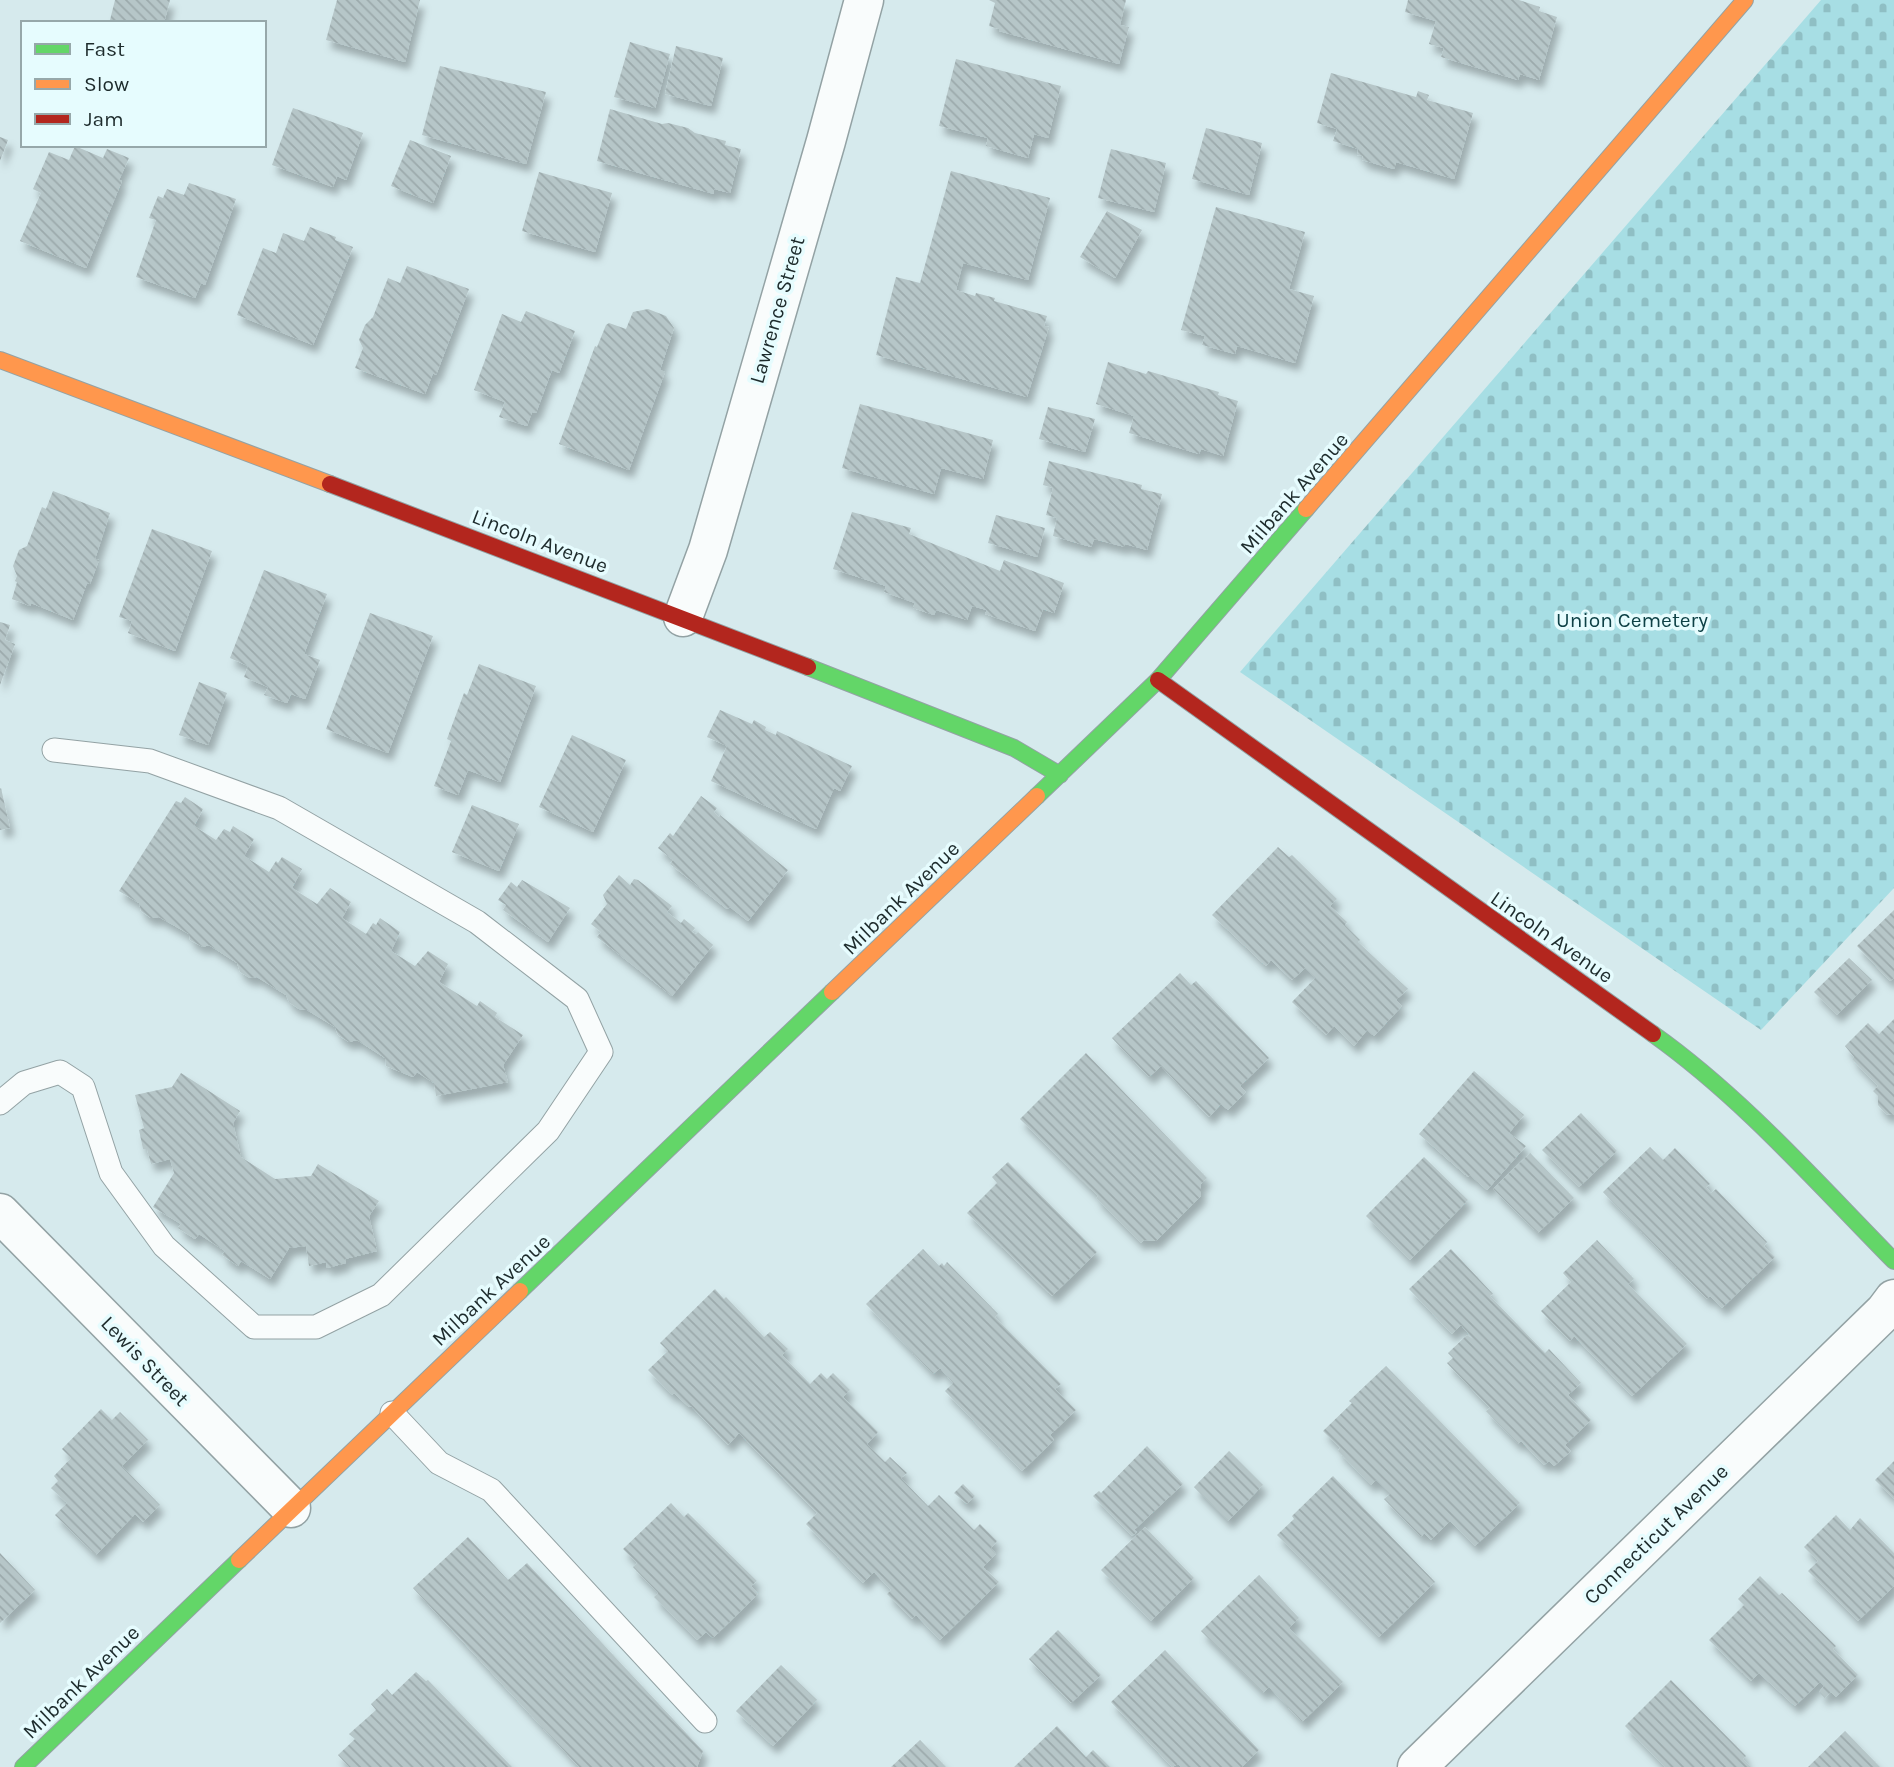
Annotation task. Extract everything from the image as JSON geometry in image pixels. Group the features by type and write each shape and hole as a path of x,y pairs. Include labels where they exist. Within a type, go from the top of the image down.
{"main road":[{"name":"Milbank Avenue","path":"23,1767 1158,680 1251,576 1745,0"},
{"name":"Lincoln Avenue","path":"0,359 683,617 1014,748 1060,775"},
{"name":"Lincoln Avenue","path":"1158,680 1680,1053 1745,1111 1894,1261"}],"street":[{"name":"Lawrence Street","path":"683,617 708,550 864,0"},
{"name":"Lewis Street","path":"0,1213 291,1508"},
{"name":"Connecticut Avenue","path":"1417,1767 1875,1321 1894,1299"}],"lane":[{"path":"0,1103 24,1083 60,1072 83,1087 111,1173 164,1246 254,1326 316,1327 381,1295 548,1131 601,1052 578,999 477,922 279,808 150,761 54,750"},
{"path":"392,1413 439,1463 491,1490 705,1721"}],"green space":[{"name":"Union Cemetery","path":"1821,0 1894,0 1894,888 1761,1030 1240,672"}],"building":[{"path":"115,0 170,0 165,21 110,20"},
{"path":"337,0 420,0 405,62 326,40"},
{"path":"989,0 1126,0 1120,25 1129,27 1119,64 999,31 989,26 995,3"},
{"path":"1408,0 1519,0 1540,7 1539,11 1557,17 1539,80 1520,74 1518,80 1441,57 1444,48 1429,44 1436,21 1405,12"},
{"path":"630,42 670,54 655,108 614,97"},
{"path":"676,46 723,58 711,106 665,94"},
{"path":"956,59 1061,86 1048,138 1034,134 1028,158 986,146 988,138 939,126"},
{"path":"440,66 546,92 526,164 422,135"},
{"path":"1331,73 1416,97 1418,91 1429,95 1427,100 1473,113 1454,179 1396,162 1394,169 1362,160 1363,156 1357,155 1358,149 1333,141 1337,129 1317,123"},
{"path":"293,108 363,133 346,180 337,176 333,187 272,165"},
{"path":"610,109 662,124 688,128 695,133 726,141 725,145 741,149 730,193 714,189 714,194 597,161"},
{"path":"1206,128 1262,143 1249,195 1192,179"},
{"path":"0,137 8,140 0,161"},
{"path":"410,140 451,156 433,203 391,186"},
{"path":"75,147 103,158 107,149 129,158 86,268 20,241 41,193 33,189 49,152 69,160"},
{"path":"1111,149 1166,163 1154,212 1098,198"},
{"path":"951,171 1050,198 1028,280 963,263 956,290 995,298 994,301 1047,316 1044,326 1049,327 1027,397 876,355 896,277 920,283"},
{"path":"539,172 612,193 595,252 522,231"},
{"path":"189,183 236,199 205,285 201,283 195,298 136,277 156,220 149,218 158,196 163,198 167,189 184,195"},
{"path":"1216,207 1305,232 1289,289 1314,296 1295,363 1237,346 1235,354 1202,345 1205,336 1181,330"},
{"path":"1107,211 1142,230 1115,278 1080,257"},
{"path":"310,227 353,247 313,345 237,315 263,248 276,253 283,233 304,241"},
{"path":"407,266 469,289 436,375 433,373 425,394 355,368 363,348 359,340 365,325 373,317 388,278 400,283"},
{"path":"648,309 666,316 674,328 660,370 665,372 629,470 559,444 595,346 597,347 606,325 609,323 626,329 633,312"},
{"path":"526,311 575,331 559,373 552,370 536,413 532,412 527,426 499,417 505,402 474,390 502,314 521,322"},
{"path":"1108,362 1219,392 1218,395 1238,401 1223,456 1201,449 1199,454 1129,433 1134,416 1096,404"},
{"path":"860,404 993,440 983,479 941,468 934,494 842,468"},
{"path":"1048,407 1095,419 1085,452 1039,439"},
{"path":"1049,461 1142,485 1141,489 1162,494 1147,550 1094,539 1091,547 1053,536 1057,518 1046,515 1053,488 1043,485"},
{"path":"53,491 110,513 95,559 99,560 73,620 31,603 30,606 12,599 17,582 13,566 19,550 27,546 42,507 46,509"},
{"path":"852,512 911,528 909,534 1000,571 1004,560 1064,583 1054,613 1043,609 1035,631 985,614 987,610 972,606 967,620 936,610 934,615 913,608 915,603 884,592 886,586 833,569"},
{"path":"996,515 1045,528 1037,557 988,543"},
{"path":"152,529 212,551 175,651 128,633 132,621 119,617"},
{"path":"264,570 327,594 304,654 320,660 305,699 291,694 287,703 264,695 268,687 244,677 248,666 230,658"},
{"path":"370,613 433,636 388,753 326,729"},
{"path":"0,622 10,625 5,640 15,644 0,685"},
{"path":"479,664 536,686 500,782 468,770 458,795 434,786 451,741 447,739 464,693 467,695"},
{"path":"199,682 227,693 208,745 179,735"},
{"path":"720,710 752,724 754,720 766,727 765,730 776,735 777,731 852,766 840,791 834,788 816,829 711,781 727,746 707,737"},
{"path":"572,735 626,760 593,832 539,807"},
{"path":"0,789 10,828 0,830"},
{"path":"701,796 717,808 714,812 719,817 720,815 788,870 748,921 730,907 727,909 670,864 673,860 658,848 670,833 673,836"},
{"path":"185,797 203,809 194,826 216,840 224,829 230,832 233,826 254,839 244,856 269,872 282,857 302,869 292,888 317,904 330,888 351,902 342,918 366,934 380,918 400,932 391,951 415,966 428,951 448,964 439,982 477,1006 480,1001 497,1013 495,1017 523,1035 503,1065 508,1082 436,1096 434,1083 417,1072 413,1077 386,1066 385,1058 357,1040 349,1042 338,1035 335,1027 307,1010 299,1009 289,1002 286,995 257,977 250,978 240,972 237,963 209,945 203,947 190,940 189,934 159,917 151,918 141,911 139,903 119,891 176,801 181,803"},
{"path":"472,805 519,824 499,871 452,852"},
{"path":"1278,847 1289,857 1292,855 1337,899 1330,906 1347,922 1345,925 1360,940 1358,942 1408,989 1396,1000 1402,1006 1374,1036 1367,1030 1354,1046 1334,1026 1326,1035 1292,1002 1315,978 1305,968 1292,980 1271,960 1266,966 1212,915"},
{"path":"619,875 630,885 634,879 638,880 672,906 667,912 681,923 684,919 695,928 692,932 698,932 713,945 672,996 597,937 601,932 591,924 607,904 603,895"},
{"path":"522,880 570,908 548,942 503,910 506,905 498,900 511,882 517,887"},
{"path":"1894,910 1894,978 1890,981 1857,946"},
{"path":"1849,958 1872,980 1837,1015 1814,992"},
{"path":"1180,973 1191,985 1196,981 1269,1058 1240,1086 1246,1092 1228,1110 1221,1104 1209,1117 1161,1066 1149,1077 1112,1038"},
{"path":"1894,1019 1894,1115 1886,1114 1878,1105 1878,1096 1873,1091 1878,1086 1852,1059 1854,1057 1845,1046 1868,1023 1879,1034"},
{"path":"1086,1053 1207,1178 1201,1184 1201,1196 1156,1241 1144,1240 1141,1243 1020,1119"},
{"path":"1474,1071 1524,1115 1509,1133 1526,1146 1487,1190 1419,1134"},
{"path":"181,1073 240,1111 233,1123 241,1157 275,1179 311,1176 318,1164 379,1201 369,1216 377,1251 345,1259 346,1263 327,1268 326,1262 309,1266 306,1246 289,1248 270,1279 241,1261 238,1266 222,1255 225,1251 199,1234 195,1239 178,1228 181,1224 153,1207 174,1173 170,1159 151,1164 147,1149 143,1149 139,1130 144,1128 135,1095 172,1087"},
{"path":"1581,1113 1617,1151 1579,1187 1542,1150"},
{"path":"1650,1147 1663,1160 1675,1148 1710,1184 1706,1187 1711,1193 1716,1189 1767,1242 1764,1246 1775,1257 1722,1308 1710,1296 1707,1299 1603,1192"},
{"path":"1530,1153 1574,1198 1538,1233 1493,1189"},
{"path":"1424,1157 1468,1200 1410,1260 1366,1216"},
{"path":"1008,1162 1097,1252 1052,1296 967,1213 997,1183 992,1177"},
{"path":"1597,1240 1634,1279 1628,1284 1687,1344 1632,1396 1574,1336 1570,1341 1541,1311 1571,1282 1563,1273"},
{"path":"923,1249 939,1266 942,1263 944,1266 947,1262 998,1314 995,1317 1061,1384 1055,1389 1076,1410 1050,1435 1054,1440 1022,1471 945,1391 953,1383 940,1368 933,1374 866,1304"},
{"path":"1451,1249 1493,1294 1490,1296 1545,1353 1549,1349 1581,1383 1568,1395 1591,1420 1565,1445 1571,1451 1554,1466 1549,1461 1544,1465 1521,1441 1518,1444 1486,1411 1490,1408 1447,1363 1453,1358 1448,1353 1467,1335 1473,1339 1461,1325 1452,1334 1409,1289"},
{"path":"715,1289 764,1337 770,1332 788,1349 782,1355 810,1384 821,1373 827,1379 833,1373 850,1390 843,1397 878,1432 867,1444 885,1462 890,1457 907,1473 901,1478 928,1506 939,1495 974,1530 980,1524 997,1541 991,1548 996,1554 983,1567 999,1582 940,1640 916,1615 912,1619 887,1594 891,1590 874,1572 863,1583 806,1524 817,1513 739,1433 728,1445 691,1406 674,1393 672,1395 648,1370 668,1351 660,1343"},
{"path":"1386,1366 1520,1503 1475,1546 1450,1521 1431,1540 1424,1533 1421,1537 1384,1499 1390,1494 1376,1480 1371,1485 1323,1431 1352,1403 1349,1401"},
{"path":"101,1409 112,1420 120,1412 148,1440 122,1466 160,1505 143,1522 135,1514 96,1555 55,1515 67,1503 51,1488 58,1481 54,1476 71,1458 62,1449"},
{"path":"1147,1446 1183,1484 1134,1530 1137,1532 1132,1536 1093,1496 1099,1491 1101,1493"},
{"path":"1229,1451 1263,1485 1228,1521 1194,1487"},
{"path":"1894,1461 1894,1499 1875,1480"},
{"path":"1333,1476 1435,1582 1379,1637 1277,1535 1294,1519 1292,1516"},
{"path":"963,1484 975,1496 967,1504 954,1493"},
{"path":"671,1503 684,1517 688,1513 757,1581 751,1586 758,1594 713,1638 706,1632 697,1640 654,1597 658,1593 633,1567 637,1563 623,1549"},
{"path":"1836,1515 1850,1530 1860,1518 1894,1553 1894,1586 1858,1621 1808,1571 1818,1561 1804,1547"},
{"path":"1145,1527 1194,1578 1151,1621 1101,1570"},
{"path":"468,1537 508,1580 527,1563 703,1751 697,1767 579,1767 413,1588"},
{"path":"0,1553 35,1590 0,1623"},
{"path":"1259,1575 1299,1618 1289,1628 1343,1682 1302,1722 1269,1687 1263,1693 1201,1631"},
{"path":"1760,1576 1779,1595 1782,1593 1836,1646 1833,1649 1858,1675 1836,1697 1831,1692 1825,1698 1819,1692 1824,1686 1820,1682 1795,1706 1759,1673 1751,1681 1709,1640 1744,1605 1738,1599"},
{"path":"1058,1630 1101,1675 1071,1703 1029,1659"},
{"path":"1165,1650 1259,1750 1242,1767 1181,1767 1178,1764 1172,1767 1111,1702"},
{"path":"781,1665 817,1700 773,1746 736,1711"},
{"path":"416,1672 428,1680 512,1767 349,1767 338,1755 355,1739 349,1734 376,1710 371,1704 387,1689 392,1695"},
{"path":"1671,1680 1746,1756 1743,1759 1751,1767 1665,1767 1625,1726"},
{"path":"1057,1726 1086,1757 1093,1750 1110,1767 1014,1767"},
{"path":"1845,1731 1880,1767 1808,1767"},
{"path":"920,1740 946,1767 891,1767"}],"traffic: fast":[{"path":"1037,796 1158,680 1306,509"},
{"path":"808,667 1014,748 1060,775"},
{"path":"520,1291 832,992"},
{"path":"1653,1034 1749,1113 1894,1261"},
{"path":"23,1767 239,1560"}],"traffic: slow":[{"path":"1306,509 1745,0"},
{"path":"0,360 330,484"},
{"path":"832,992 1037,796"},
{"path":"239,1560 520,1291"}],"traffic: jam":[{"path":"330,484 808,667"},
{"path":"1158,680 1653,1034"}]}
